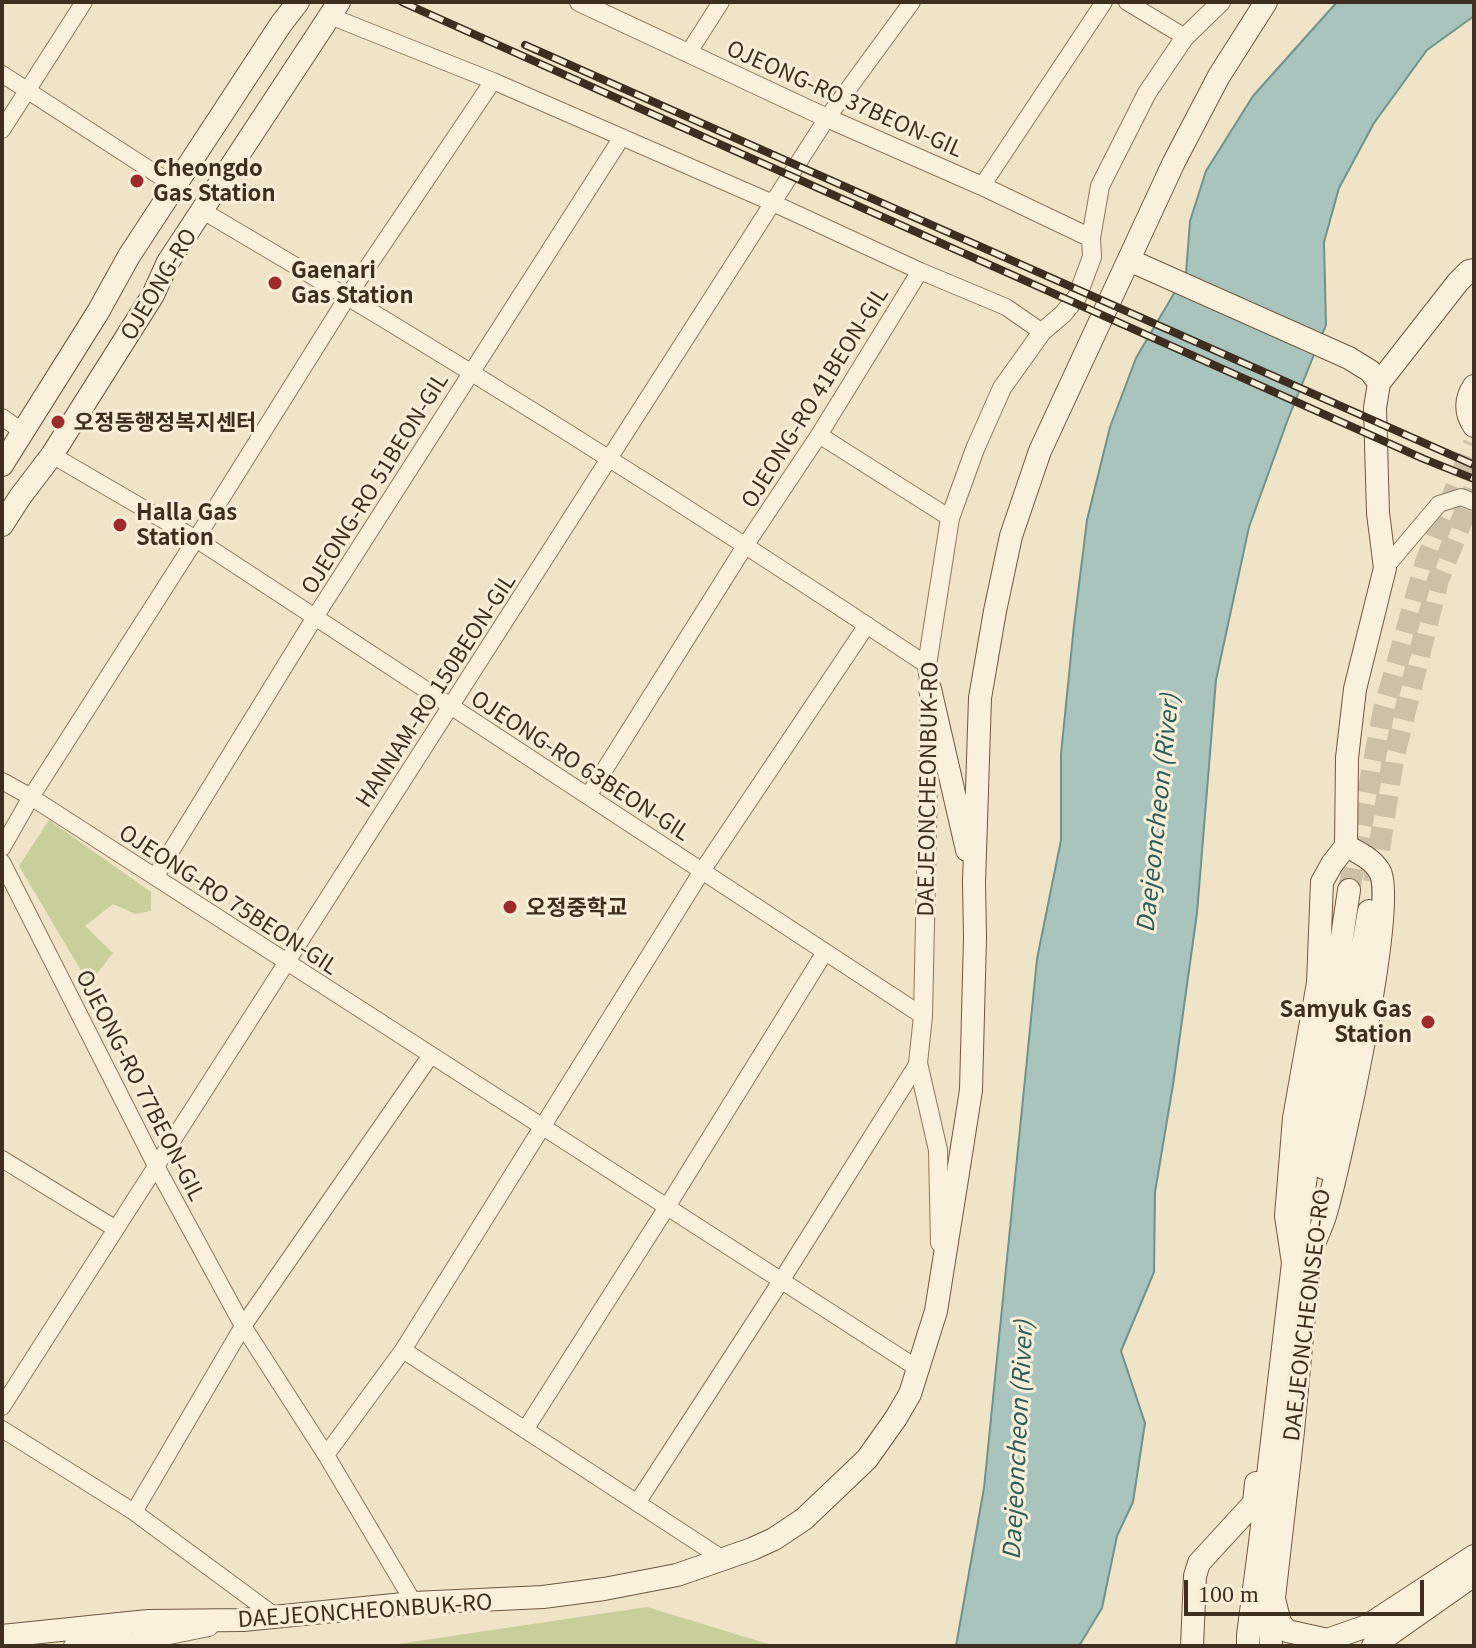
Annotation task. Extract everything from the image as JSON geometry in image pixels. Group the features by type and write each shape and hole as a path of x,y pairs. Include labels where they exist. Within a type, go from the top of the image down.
{"main road":[{"name":"OJEONG-RO","path":"2,465 98,312 129,256 298,2"},
{"path":"1174,162 1204,84 1252,2"},
{"path":"941,1279 971,1090 980,698 1011,536 1040,451 1174,162 1219,76 1266,2"},
{"name":"OJEONG-RO","path":"2,525 52,455 153,295 168,262 335,9"},
{"path":"1129,260 1349,358 1370,371 1379,383"},
{"path":"1301,1259 1286,1216 1294,1118 1318,983 1322,882 1346,846 1347,758 1355,689 1385,568 1377,483 1375,408 1379,383 1458,282 1474,270"},
{"path":"1470,418 1469,393 1474,386"},
{"path":"930,689 974,882"},
{"path":"1301,1259 1325,1219 1346,1137 1379,954 1384,892 1381,872 1365,856 1346,846"},
{"path":"1248,1646 1278,1389 1301,1259 1349,890"},
{"name":"DAEJEONCHEONSEO-RO","path":"1271,1646 1293,1431 1301,1259 1373,891"},
{"name":"DAEJEONCHEONBUK-RO","path":"2,1636 148,1621 243,1620 414,1603 562,1595 677,1575 752,1549 804,1519 867,1459 896,1418 910,1394 936,1311 941,1279"},
{"path":"1192,1646 1195,1576 1199,1563 1254,1503 1262,1427 1278,1389"},
{"path":"1274,1598 1280,1623 1287,1631 1320,1643 1367,1626 1474,1556"},
{"path":"1373,1646 1474,1575"}],"street":[{"path":"2,130 84,2"},
{"name":"OJEONG-RO 37BEON-GIL","path":"579,2 1091,238"},
{"path":"689,52 721,2"},
{"name":"HANNAM-RO 150BEON-GIL","path":"2,1407 827,118 912,2"},
{"path":"982,186 1104,2"},
{"path":"1127,2 1185,37"},
{"name":"DAEJEONCHEONBUK-RO","path":"941,1279 938,1150 918,1063 923,1016 930,689 927,665 950,518 975,449 1002,388 1042,332 1077,297 1092,257 1091,238 1100,186 1147,93 1185,37 1221,2"},
{"name":"OJEONG-RO 41BEON-GIL","path":"335,9 1006,307 1042,332"},
{"path":"2,74 175,186"},
{"path":"2,848 31,797 348,296 493,81"},
{"path":"470,372 622,137"},
{"name":"OJEONG-RO 51BEON-GIL","path":"203,211 348,296 609,459 927,665"},
{"name":"OJEONG-RO 41BEON-GIL","path":"745,546 819,435 920,271"},
{"name":"OJEONG-RO 51BEON-GIL","path":"315,617 470,372"},
{"path":"2,417 23,432"},
{"path":"1470,418 1461,430 1474,436"},
{"path":"819,435 950,518"},
{"name":"OJEONG-RO 63BEON-GIL","path":"52,455 196,539 923,1016"},
{"path":"1385,568 1439,504 1461,497 1474,502"},
{"path":"588,796 745,546"},
{"path":"155,877 315,617"},
{"path":"702,871 867,625"},
{"name":"OJEONG-RO 75BEON-GIL","path":"2,781 917,1368"},
{"name":"OJEONG-RO 77BEON-GIL","path":"2,862 156,1166 243,1326 326,1455 414,1603"},
{"name":"OJEONG-RO 63BEON-GIL","path":"543,1127 702,871"},
{"path":"525,1430 825,952"},
{"path":"134,1512 243,1326 431,1055"},
{"path":"637,1503 918,1063"},
{"path":"326,1455 403,1350 543,1127"},
{"path":"2,1159 116,1229"},
{"path":"403,1350 723,1559"},
{"path":"2,1429 134,1512 275,1616"},
{"path":"114,1646 243,1620"},
{"path":"73,1646 148,1621"}],"green space":[{"path":"49,820 151,892 151,911 135,914 113,904 85,926 113,953 89,984 19,866"},
{"path":"647,1607 775,1646 384,1646"}],"water":[{"name":"Daejeoncheon (River)","path":"1337,2 1474,2 1474,16 1427,50 1374,123 1339,188 1324,242 1326,325 1249,527 1216,680 1197,913 1155,1192 1154,1272 1121,1351 1145,1423 1133,1502 1117,1536 1102,1608 1079,1646 956,1646 984,1488 1037,959 1061,840 1061,754 1087,520 1110,427 1136,358 1186,273 1190,221 1206,171 1253,96"}],"tunnel":[{"path":"1349,890 1384,710 1426,562 1474,444"},
{"path":"1374,882 1393,759 1438,580 1474,490"}],"railway":[{"path":"402,2 1474,479"},
{"path":"525,45 1474,465"}],"place":[{"name":"Cheongdo Gas Station","path":"137,181"},
{"name":"Gaenari Gas Station","path":"275,283"},
{"name":"오정동행정복지센터","path":"58,422"},
{"name":"Halla Gas Station","path":"120,525"},
{"name":"오정중학교","path":"510,907"},
{"name":"Samyuk Gas Station","path":"1428,1022"}]}
